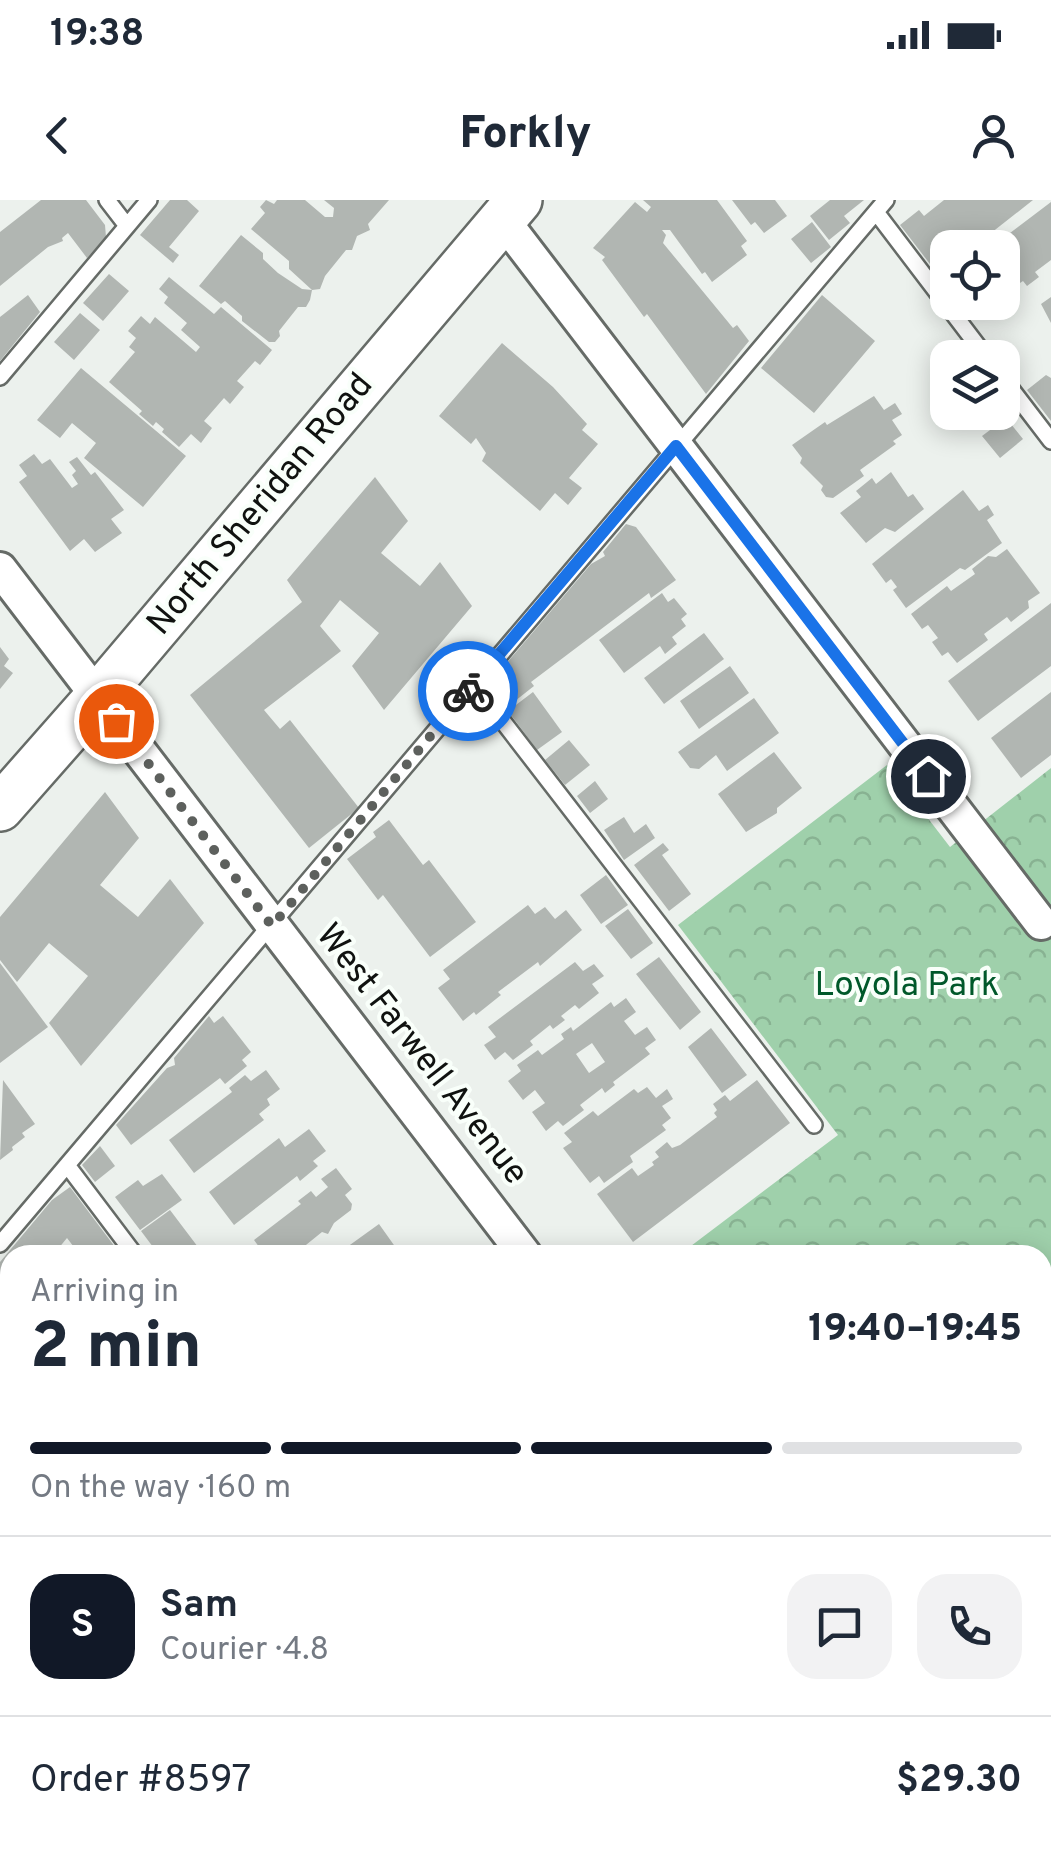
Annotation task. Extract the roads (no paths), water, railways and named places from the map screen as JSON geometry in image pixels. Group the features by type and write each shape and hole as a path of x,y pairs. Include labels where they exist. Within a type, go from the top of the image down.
{"main road":[{"name":"North Sheridan Road","path":"0,808 97,698 503,207"}],"street":[{"path":"503,207 676,446 1041,924"},
{"name":"West Farwell Avenue","path":"0,569 517,1245"}],"lane":[{"path":"107,200 127,226"},
{"path":"0,377 149,200"},
{"path":"0,1244 881,206 975,340"},
{"path":"1020,401 1051,441"},
{"path":"474,684 814,1126"},
{"path":"66,1165 127,1245"}],"park label":[{"name":"Loyola Park","path":"907,986"}]}
